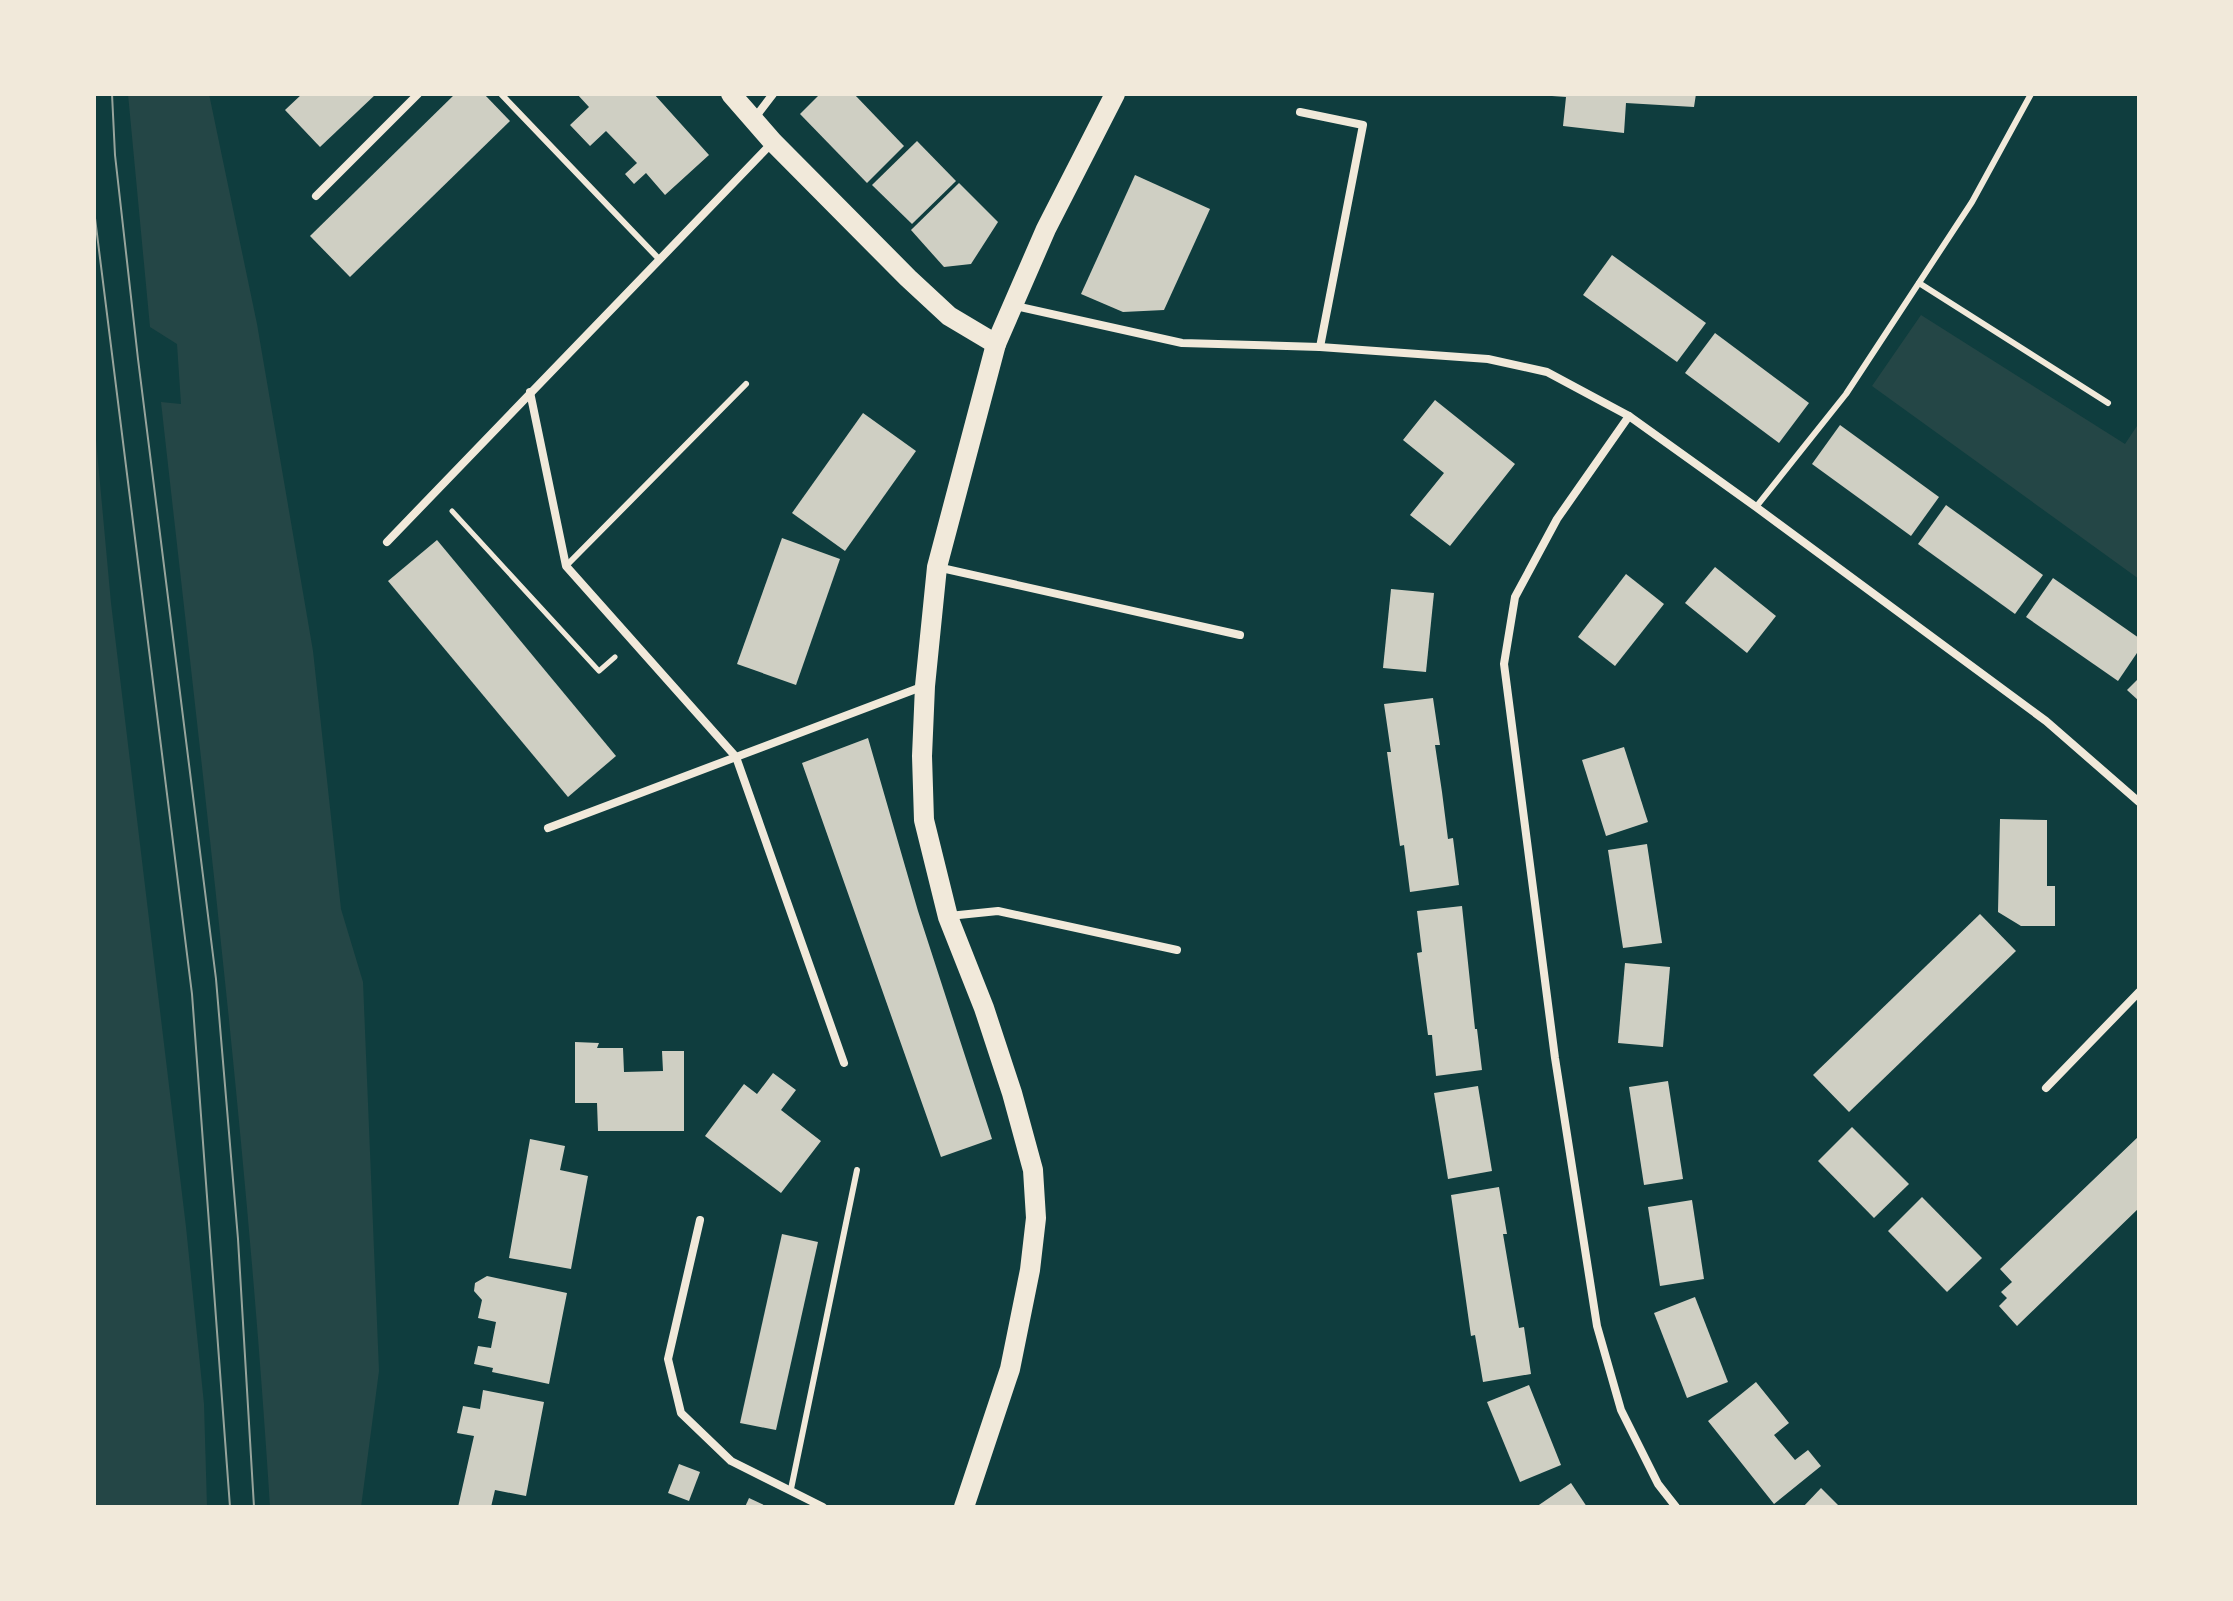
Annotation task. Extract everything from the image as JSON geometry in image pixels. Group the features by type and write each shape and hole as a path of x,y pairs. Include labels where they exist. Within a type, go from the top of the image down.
{"main road":[{"path":"731,94 773,142 899,270 949,316 996,344"},
{"path":"964,1507 1010,1369 1030,1270 1036,1218 1033,1170 1012,1093 984,1008 948,917 924,820 922,756 925,686 937,567 996,344 1046,229 1115,94"}],"street":[{"path":"316,196 418,94"},
{"path":"753,119 773,94"},
{"path":"1300,112 1363,125 1320,347"},
{"path":"387,542 773,142"},
{"path":"1013,306 1182,343 1320,347 1488,359 1547,372 1629,416 1756,507 2046,721 2139,802"},
{"path":"530,392 566,566 736,757 844,1063"},
{"path":"1629,416 1557,519 1515,597 1504,664 1555,1058 1597,1326 1621,1410 1658,1484 1676,1507"},
{"path":"937,567 1240,635"},
{"path":"548,828 925,686"},
{"path":"948,917 998,911 1177,950"},
{"path":"2046,1088 2139,992"},
{"path":"700,1220 668,1359 681,1413 731,1461 823,1507"}],"lane":[{"path":"501,94 659,259"},
{"path":"1756,507 1846,394 1972,202 2031,94"},
{"path":"1919,283 2108,403"},
{"path":"566,566 746,384"},
{"path":"791,1489 857,1170"}],"path":[{"path":"435,493 599,671"}],"shaded area":[{"path":"128,94 209,94 257,324 313,651 341,909 363,982 379,1371 361,1507 270,1507 236,1092 161,402 181,404 177,344 150,327"},
{"path":"1921,315 2125,444 2139,423 2139,579 1872,386"},
{"path":"94,418 111,603 186,1227 204,1404 207,1507 94,1507"}],"building":[{"path":"302,94 376,94 320,147 285,110"},
{"path":"455,94 484,94 510,121 350,277 310,236"},
{"path":"577,94 654,94 709,155 665,195 646,173 634,184 625,174 637,163 606,131 590,146 570,125 589,107"},
{"path":"820,94 854,94 904,146 867,183 800,114"},
{"path":"1552,94 1696,94 1694,107 1626,103 1624,133 1563,126 1566,97"},
{"path":"917,141 956,181 912,224 872,185"},
{"path":"1135,175 1210,209 1164,310 1123,312 1081,294"},
{"path":"959,183 998,222 971,264 944,267 911,230"},
{"path":"1612,255 1706,323 1677,362 1583,295"},
{"path":"1715,333 1809,403 1779,443 1685,373"},
{"path":"1435,400 1515,464 1450,546 1410,515 1444,473 1403,440"},
{"path":"863,413 916,451 845,551 792,513"},
{"path":"1840,425 1939,497 1911,536 1812,464"},
{"path":"1946,505 2043,575 2015,614 1918,544"},
{"path":"782,538 840,559 796,685 737,664"},
{"path":"437,540 616,756 568,797 388,581"},
{"path":"1715,567 1776,616 1747,653 1685,603"},
{"path":"1626,574 1664,604 1615,666 1578,637"},
{"path":"2053,578 2139,638 2139,650 2118,681 2026,617"},
{"path":"1391,589 1434,593 1426,672 1383,668"},
{"path":"2139,678 2139,701 2127,690"},
{"path":"1433,698 1440,745 1435,745 1448,839 1453,838 1459,885 1410,892 1404,845 1400,846 1387,752 1391,752 1384,704"},
{"path":"868,738 918,911 992,1139 941,1157 802,763"},
{"path":"1624,747 1648,822 1606,836 1582,760"},
{"path":"2000,819 2047,820 2047,886 2055,886 2055,926 2021,926 1998,912"},
{"path":"1647,844 1662,943 1623,948 1608,850"},
{"path":"1462,906 1482,1070 1436,1076 1417,953 1422,952 1417,911"},
{"path":"1980,914 2016,951 1849,1112 1813,1075"},
{"path":"1625,963 1670,967 1663,1047 1618,1043"},
{"path":"575,1042 599,1043 597,1048 623,1048 624,1072 663,1071 662,1051 684,1051 684,1131 598,1131 597,1103 575,1103"},
{"path":"773,1073 796,1090 781,1110 821,1141 781,1193 705,1136 744,1084 757,1094"},
{"path":"1668,1081 1683,1179 1644,1185 1629,1087"},
{"path":"1478,1086 1492,1171 1448,1179 1434,1093"},
{"path":"1852,1127 1909,1184 1874,1218 1818,1161"},
{"path":"2139,1136 2139,1208 2017,1326 1999,1306 2007,1298 2001,1292 2012,1282 2000,1269"},
{"path":"530,1139 565,1146 560,1170 588,1176 571,1269 509,1258"},
{"path":"1499,1187 1507,1234 1503,1234 1519,1328 1524,1327 1531,1374 1483,1382 1475,1335 1471,1336 1451,1195"},
{"path":"1922,1197 1982,1258 1947,1292 1888,1231"},
{"path":"1692,1200 1704,1279 1660,1286 1648,1207"},
{"path":"782,1234 818,1242 776,1430 740,1423"},
{"path":"487,1276 567,1293 549,1384 492,1372 493,1368 474,1364 478,1346 491,1348 496,1322 478,1318 482,1300 474,1291 475,1283"},
{"path":"1695,1297 1728,1382 1687,1398 1654,1313"},
{"path":"1756,1382 1789,1423 1774,1435 1795,1460 1808,1450 1821,1466 1774,1504 1708,1421"},
{"path":"1529,1385 1561,1465 1520,1482 1487,1402"},
{"path":"483,1390 544,1402 526,1496 495,1490 491,1507 458,1507 474,1436 457,1433 463,1406 480,1409"},
{"path":"679,1464 700,1472 689,1501 668,1493"},
{"path":"1571,1483 1587,1507 1536,1507"},
{"path":"1821,1488 1840,1507 1803,1507"},
{"path":"749,1498 768,1507 745,1507"}],"tram line":[{"path":"112,94 115,155 138,359 216,979 238,1239 254,1507"},
{"path":"94,210 192,994 230,1507"}]}
